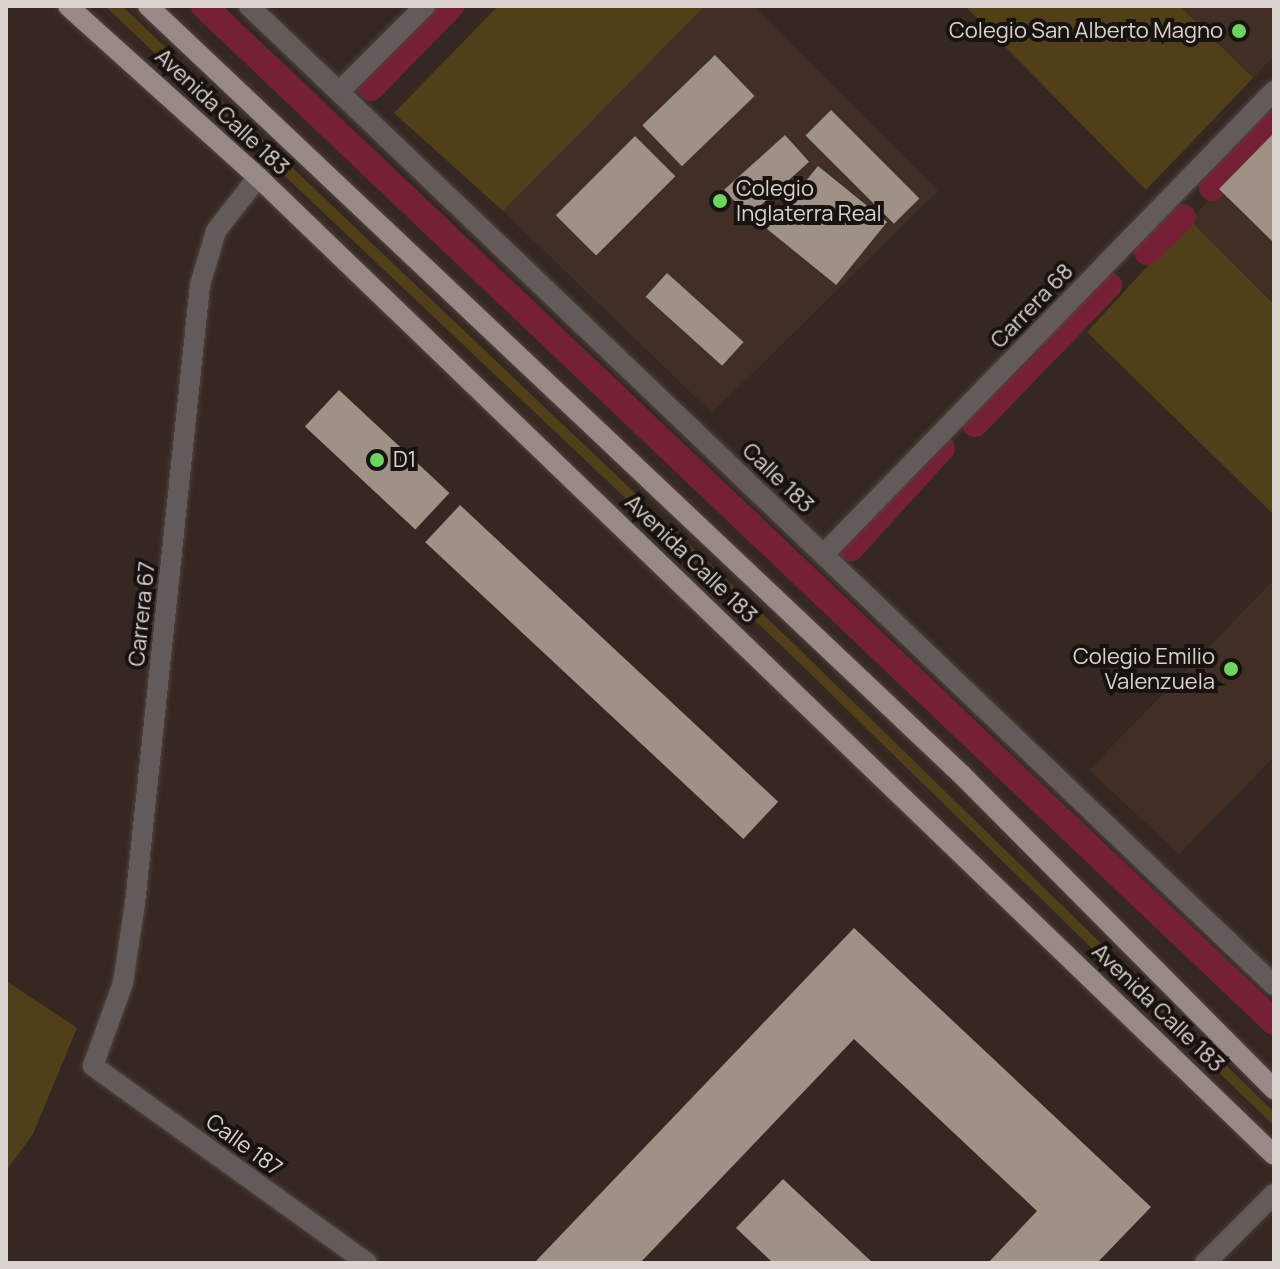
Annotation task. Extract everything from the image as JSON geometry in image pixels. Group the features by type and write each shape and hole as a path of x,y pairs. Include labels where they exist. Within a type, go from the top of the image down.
{"main road":[{"name":"Avenida Calle 183","path":"68,6 258,177 1274,1155"},
{"name":"Avenida Calle 183","path":"148,6 962,775 1274,1089"}],"street":[{"name":"Calle 183","path":"249,6 1274,985"},
{"path":"339,92 425,6"},
{"name":"Carrera 68","path":"824,554 1274,91"},
{"name":"Carrera 67","path":"93,1066 123,983 135,903 200,285 216,231 258,177"},
{"name":"Calle 187","path":"93,1066 367,1263"},
{"path":"1205,1263 1274,1194"}],"shaded area":[{"path":"105,6 122,6 793,643 1274,1112 1274,1126 785,649"},
{"path":"498,6 705,6 503,211 394,113"},
{"name":"Colegio Inglaterra Real","path":"705,6 754,6 938,191 712,413 503,211"},
{"path":"965,6 1180,6 1253,78 1146,190"},
{"name":"Colegio San Alberto Magno","path":"1180,6 1274,6 1274,56 1253,78"},
{"path":"1274,133 1274,302 1190,220"},
{"path":"1190,220 1274,304 1274,515 1087,332"},
{"name":"Colegio Emilio Valenzuela","path":"1274,580 1274,757 1179,854 1089,770"},
{"path":"6,981 77,1028 33,1134 6,1171"}],"building":[{"path":"715,55 755,96 682,166 642,125"},
{"path":"831,110 919,198 894,224 806,135"},
{"path":"1274,133 1274,243 1219,189"},
{"path":"785,135 809,162 748,217 724,190"},
{"path":"635,136 675,176 596,256 556,215"},
{"path":"818,166 887,222 836,285 767,229"},
{"path":"667,273 744,342 722,366 646,297"},
{"name":"D1","path":"339,390 449,493 415,530 305,427"},
{"path":"460,505 778,802 743,839 425,542"},
{"path":"854,928 1151,1207 1097,1263 988,1263 1037,1211 854,1039 640,1263 536,1261"},
{"path":"783,1179 873,1263 773,1263 736,1228"}],"waterway":[{"path":"204,6 1274,1022"},
{"path":"371,88 451,6"},
{"path":"1212,188 1274,123"},
{"path":"1147,252 1183,217"},
{"path":"975,424 1109,285"},
{"path":"851,548 942,448"}],"place":[{"name":"Colegio San Alberto Magno","path":"1239,31"},
{"name":"Colegio Inglaterra Real","path":"720,201"},
{"name":"D1","path":"377,460"},
{"name":"Colegio Emilio Valenzuela","path":"1231,669"}]}
